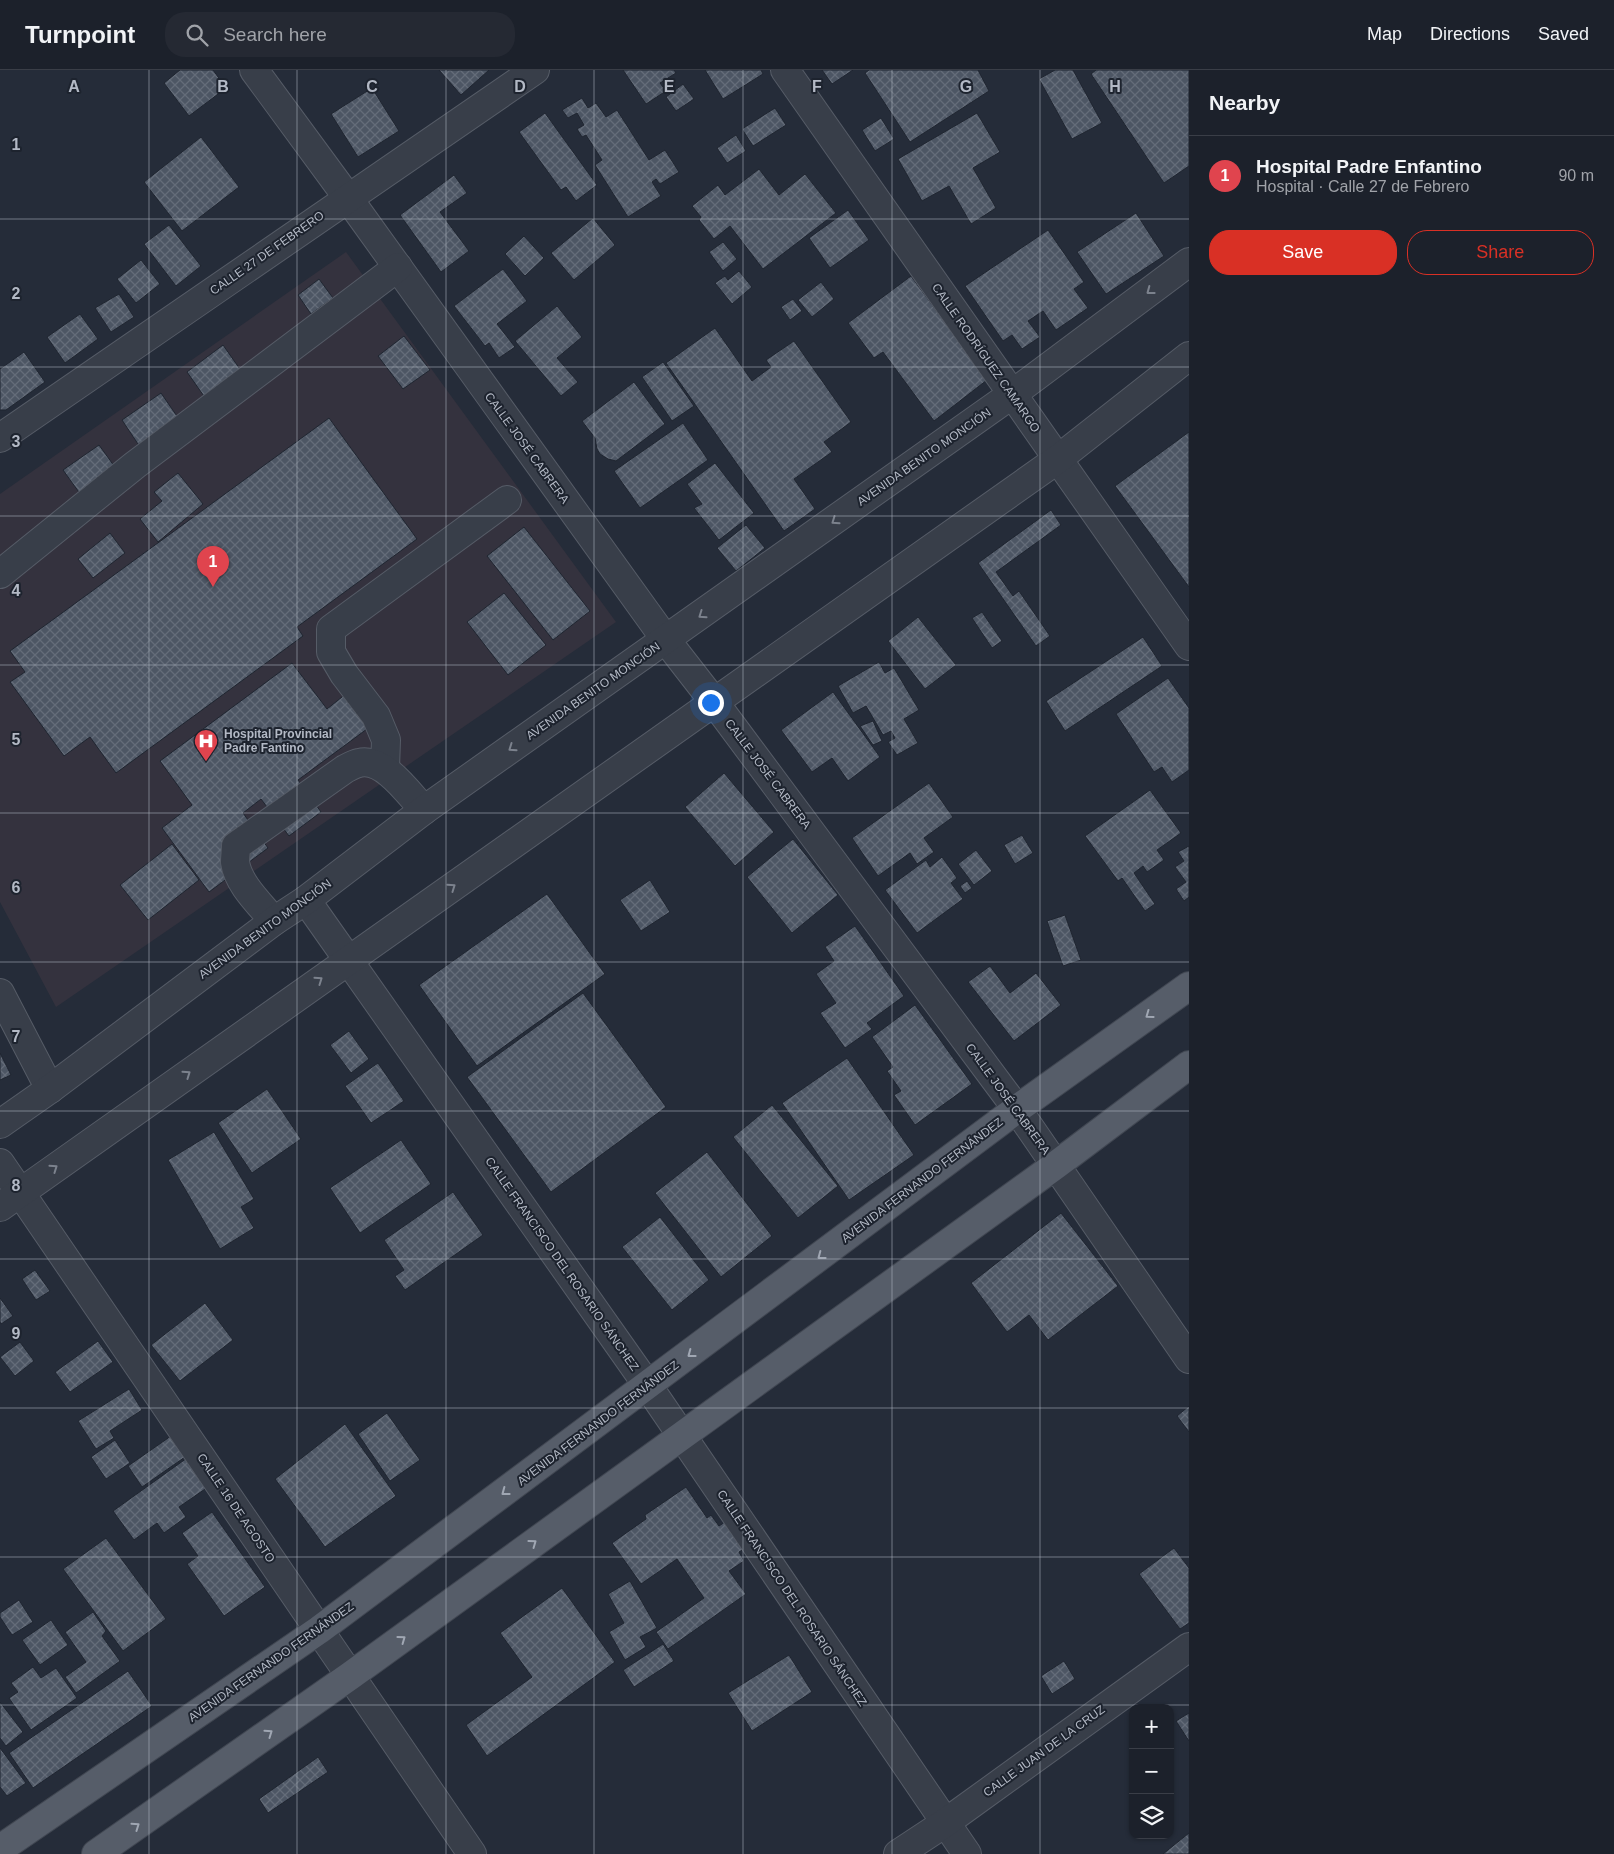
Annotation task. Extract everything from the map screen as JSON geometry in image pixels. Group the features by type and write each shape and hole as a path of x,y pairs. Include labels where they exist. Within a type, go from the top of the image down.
{"main road":[{"name":"AVENIDA FERNANDO FERNÁNDEZ","path":"0,1849 319,1630 1017,1110 1189,986"},
{"path":"96,1854 350,1676 1056,1165 1189,1065"}],"street":[{"name":"CALLE JOSÉ CABRERA","path":"254,70 666,640 715,703 1017,1110 1189,1359"},
{"name":"CALLE 27 DE FEBRERO","path":"0,438 535,70"},
{"name":"CALLE RODRÍGUEZ CAMARGO","path":"785,70 1011,395 1189,646"},
{"name":"AVENIDA BENITO MONCIÓN","path":"0,1124 50,1089 274,920 306,900 424,810 1011,395 1189,262"},
{"path":"0,574 136,465 398,267"},
{"path":"10,1199 1058,460 1189,356"},
{"path":"385,768 386,740 376,716 344,674 331,652 330,629 507,500"},
{"path":"274,920 246,886 238,873 235,861 236,846 345,769 360,763 374,763 385,768 424,810"},
{"name":"CALLE FRANCISCO DEL ROSARIO SÁNCHEZ","path":"306,900 682,1435 967,1854"},
{"path":"0,993 50,1089"},
{"name":"CALLE 16 DE AGOSTO","path":"0,1162 10,1199 319,1630 472,1854"},
{"name":"CALLE JUAN DE LA CRUZ","path":"898,1854 945,1823 1189,1648"}],"shaded area":[{"name":"Hospital Provincial Padre Fantino","path":"346,252 616,622 56,1007 0,902 0,494"}],"building":[{"path":"180,70 213,70 226,88 189,116 164,83"},
{"path":"439,70 489,70 461,95"},
{"path":"623,70 674,70 676,73 660,83 666,91 646,104"},
{"path":"705,70 761,70 763,74 723,99"},
{"path":"822,70 853,70 832,84"},
{"path":"869,70 978,70 989,91 910,142 865,73"},
{"path":"1055,70 1073,70 1102,123 1072,139 1039,79"},
{"path":"1096,70 1189,70 1189,166 1164,183 1091,74"},
{"path":"683,84 694,99 676,111 666,97"},
{"path":"372,88 399,131 358,157 331,114"},
{"path":"582,98 588,108 596,103 606,117 617,110 649,160 665,150 679,172 660,184 656,179 652,182 661,196 628,217 595,165 602,160 586,135 582,137 577,129 584,125 577,113 568,118 562,110"},
{"path":"775,108 786,125 753,146 742,129"},
{"path":"545,113 597,185 576,201 566,187 561,190 519,132"},
{"path":"977,113 1000,152 973,168 996,208 971,224 949,186 922,201 898,159"},
{"path":"881,118 894,139 875,151 862,130"},
{"path":"736,135 746,151 727,163 717,148"},
{"path":"201,137 239,187 182,231 144,182"},
{"path":"759,169 779,195 805,174 836,213 763,269 730,226 714,239 699,220 701,217 692,206 718,185 725,195"},
{"path":"454,175 467,193 440,212 469,251 441,272 400,215"},
{"path":"848,210 869,240 830,268 809,238"},
{"path":"1136,213 1164,256 1106,294 1077,252"},
{"path":"593,218 615,245 574,280 551,253"},
{"path":"169,225 201,266 176,286 144,244"},
{"path":"1048,230 1084,282 1074,289 1088,308 1056,330 1043,311 1028,321 1040,337 1022,349 1012,335 1003,341 965,286"},
{"path":"524,236 544,258 525,276 505,254"},
{"path":"723,242 737,259 723,271 709,252"},
{"path":"141,260 160,284 136,303 117,279"},
{"path":"503,269 527,301 497,324 515,347 499,358 489,343 485,346 454,306"},
{"path":"739,271 752,287 732,304 715,283 725,276 728,280"},
{"path":"911,276 987,380 934,421 883,352 874,358 848,323"},
{"path":"319,279 333,298 311,314 298,295"},
{"path":"821,282 834,299 812,317 798,300"},
{"path":"119,294 134,317 111,332 95,308"},
{"path":"793,299 802,311 790,320 781,307"},
{"path":"557,306 582,337 557,358 578,382 561,396 515,341"},
{"path":"80,314 98,339 65,363 47,337"},
{"path":"715,328 752,381 771,367 766,360 794,341 851,422 824,442 832,452 794,479 815,509 784,531 666,363"},
{"path":"404,336 430,370 403,389 378,356"},
{"path":"223,345 242,372 206,399 187,372"},
{"path":"24,352 45,382 6,410 0,410 0,369"},
{"path":"663,362 694,406 672,421 642,377"},
{"path":"634,382 665,424 616,461 608,459 600,454 595,438 582,421"},
{"path":"161,393 181,422 142,450 122,420"},
{"path":"329,418 417,539 297,627 303,636 116,773 90,737 64,756 10,682 25,672 10,651"},
{"path":"683,423 708,460 640,508 614,471"},
{"path":"1189,432 1189,587 1115,486"},
{"path":"99,445 117,470 81,495 63,470"},
{"path":"715,463 754,513 719,540 694,508 702,504 687,484"},
{"path":"178,473 203,504 158,542 140,519 162,501 154,492"},
{"path":"1051,510 1061,525 996,572 1013,596 1019,591 1050,636 1036,646 978,563"},
{"path":"746,525 765,548 736,571 717,548"},
{"path":"524,527 590,611 553,640 487,556"},
{"path":"110,533 125,553 93,578 78,559"},
{"path":"504,593 546,645 508,675 467,622"},
{"path":"982,612 1002,641 992,648 972,618"},
{"path":"918,617 956,665 925,689 888,641"},
{"path":"1143,637 1162,666 1065,731 1046,701"},
{"path":"879,662 885,673 894,668 919,710 904,719 918,743 897,755 888,742 895,738 891,731 883,735 866,706 853,713 838,686"},
{"path":"292,663 327,709 347,693 371,726 298,780 321,812 289,836 261,799 243,813 268,848 209,892 162,828 192,805 160,761"},
{"path":"1168,678 1189,708 1189,770 1172,782 1162,767 1154,772 1116,714"},
{"path":"833,692 880,757 848,781 832,758 812,772 781,730"},
{"path":"873,721 882,741 873,745 860,726"},
{"path":"724,773 774,832 735,866 685,807"},
{"path":"929,783 953,817 924,838 934,852 917,864 910,853 878,876 852,838"},
{"path":"1150,790 1181,833 1157,850 1164,860 1147,872 1143,866 1134,873 1155,904 1145,911 1122,878 1118,881 1085,836"},
{"path":"1022,835 1033,853 1015,864 1004,845"},
{"path":"793,839 838,895 792,933 747,877"},
{"path":"172,844 199,880 148,920 120,885"},
{"path":"1189,846 1189,897 1184,901 1176,889 1186,882 1175,867 1184,861 1178,852"},
{"path":"976,850 992,871 974,885 958,864"},
{"path":"942,857 957,878 951,883 963,899 917,933 885,890 926,860 930,867"},
{"path":"650,880 670,912 641,931 620,900"},
{"path":"967,881 972,888 965,893 960,886"},
{"path":"547,894 605,974 477,1066 419,985"},
{"path":"1065,915 1081,960 1063,966 1047,921"},
{"path":"855,926 904,996 867,1023 872,1029 845,1048 820,1013 836,1003 816,974 834,961 825,947"},
{"path":"990,966 1010,993 1036,973 1061,1005 1014,1041 968,982"},
{"path":"583,993 666,1107 551,1192 467,1077"},
{"path":"915,1005 972,1084 915,1125 894,1095 901,1091 887,1071 893,1067 872,1037"},
{"path":"349,1031 369,1059 351,1073 330,1045"},
{"path":"0,1053 11,1075 0,1080"},
{"path":"847,1058 914,1155 849,1200 782,1103"},
{"path":"378,1063 404,1101 371,1123 345,1086"},
{"path":"267,1089 301,1139 252,1173 218,1123"},
{"path":"772,1105 838,1186 798,1218 733,1137"},
{"path":"214,1132 254,1199 241,1207 254,1228 220,1249 168,1160"},
{"path":"401,1140 431,1184 360,1233 330,1188"},
{"path":"707,1152 772,1236 721,1277 655,1193"},
{"path":"453,1192 483,1235 405,1290 395,1276 404,1270 384,1240"},
{"path":"1061,1213 1118,1286 1048,1340 1029,1315 1007,1332 971,1283"},
{"path":"660,1217 709,1280 672,1310 622,1247"},
{"path":"35,1270 50,1291 36,1300 22,1279"},
{"path":"0,1298 13,1316 1,1324 0,1322"},
{"path":"205,1303 233,1340 180,1381 151,1345"},
{"path":"98,1341 113,1362 70,1392 55,1372"},
{"path":"20,1342 34,1361 15,1376 0,1357"},
{"path":"129,1389 142,1410 110,1431 114,1438 96,1449 78,1421"},
{"path":"1189,1406 1189,1432 1177,1416"},
{"path":"387,1413 420,1460 390,1481 358,1434"},
{"path":"345,1424 396,1496 325,1547 275,1479"},
{"path":"171,1436 185,1457 142,1487 128,1466"},
{"path":"115,1440 130,1463 106,1479 91,1457"},
{"path":"187,1458 208,1487 179,1507 186,1517 164,1533 157,1523 134,1540 113,1511"},
{"path":"686,1487 707,1518 711,1515 719,1526 728,1520 747,1547 739,1552 744,1561 729,1571 746,1594 668,1649 656,1632 704,1598 677,1559 641,1584 612,1543 646,1519 645,1515"},
{"path":"212,1512 265,1587 224,1616 187,1564 198,1556 182,1533"},
{"path":"106,1538 166,1619 123,1651 63,1569"},
{"path":"1174,1548 1189,1568 1189,1623 1180,1629 1139,1574"},
{"path":"630,1581 657,1628 640,1637 646,1647 625,1660 609,1632 624,1623 608,1594"},
{"path":"562,1588 615,1662 487,1756 466,1725 532,1677 500,1633"},
{"path":"19,1600 33,1622 12,1635 0,1617 0,1613"},
{"path":"93,1612 106,1631 102,1636 120,1661 76,1693 65,1677 86,1662 65,1632"},
{"path":"51,1620 68,1645 40,1665 22,1640"},
{"path":"663,1644 674,1661 634,1687 623,1670"},
{"path":"789,1655 812,1692 752,1731 728,1693"},
{"path":"1064,1661 1075,1679 1052,1694 1041,1676"},
{"path":"33,1667 41,1678 56,1668 77,1698 31,1730 9,1698 18,1692 11,1683"},
{"path":"128,1671 152,1706 33,1788 9,1753"},
{"path":"0,1702 23,1732 6,1746 0,1738"},
{"path":"1189,1713 1189,1741 1176,1721"},
{"path":"0,1748 26,1783 7,1796 0,1787"},
{"path":"318,1757 328,1772 268,1813 259,1799"},
{"path":"1189,1833 1189,1854 1163,1854"}],"place":[{"name":"Hospital Padre Enfantino","path":"213,587"},
{"name":"Hospital Provincial Padre Fantino","path":"206,762"}]}
